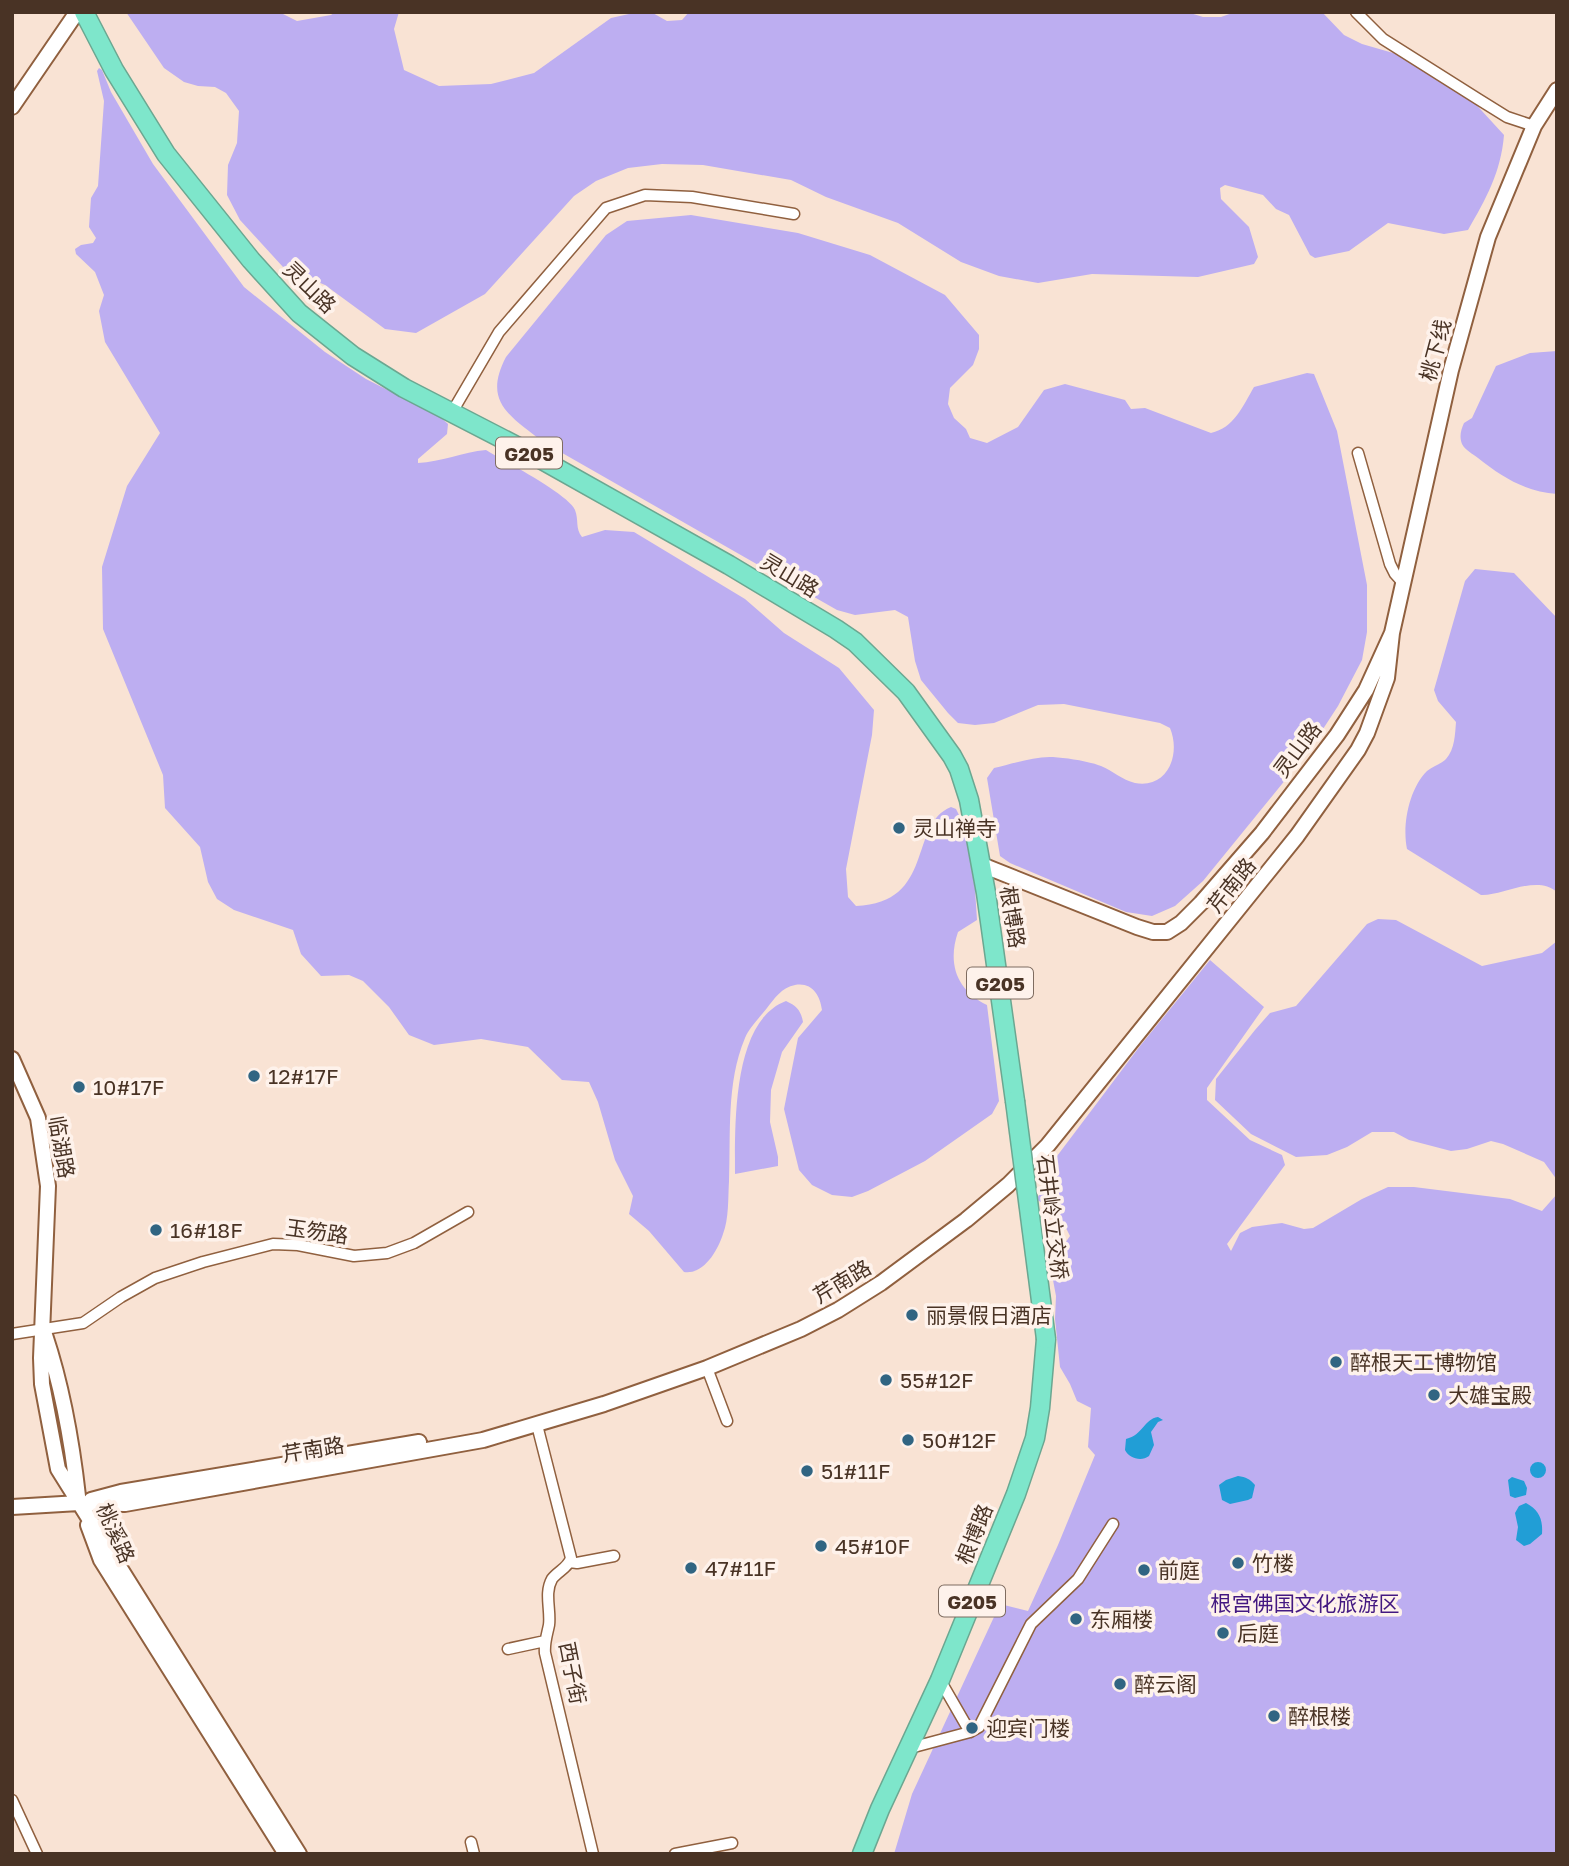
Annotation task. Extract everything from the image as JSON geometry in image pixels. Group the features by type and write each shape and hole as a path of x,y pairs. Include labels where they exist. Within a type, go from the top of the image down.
{"highway":[{"name":"灵山路","path":"84,12 114,70 166,154 243,250 299,313 353,356 451,414 528,452 717,558 855,642 906,692 952,756 969,800 982,865"},
{"name":"根博路","path":"982,865 1016,1101"},
{"name":"石井岭立交桥","path":"1016,1101 1046,1339"},
{"name":"根博路","path":"862,1854 940,1680 1016,1493 1035,1438 1041,1408 1046,1339"}],"main road":[{"path":"12,107 77,12"},
{"name":"桃下线","path":"1392,634 1451,370 1484,251 1534,126 1557,90"},
{"name":"灵山路","path":"982,865 1145,930 1167,932 1181,923 1201,903 1262,833 1337,735 1366,691 1392,634"},
{"name":"芹南路","path":"12,1507 79,1503 125,1504 483,1440 604,1404 707,1368 838,1310 881,1283 956,1229 1009,1185 1048,1145 1297,836 1358,750 1367,733 1387,678 1392,634"},
{"name":"临湖路","path":"12,1059 38,1118 48,1186 42,1384 58,1469 79,1503"},
{"name":"桃溪路","path":"79,1503 101,1560 286,1854"},
{"name":"桃溪路","path":"79,1503 106,1542 299,1854"}],"street":[{"path":"1356,12 1383,38 1478,99 1507,117 1534,126"},
{"path":"451,414 499,332 606,208 645,195 692,197 794,214"},
{"path":"1358,453 1390,564 1404,584"},
{"name":"玉笏路","path":"12,1334 83,1323 155,1278 202,1262 274,1244 298,1245 354,1256 387,1253 415,1243 468,1212"},
{"path":"707,1368 727,1421"},
{"path":"537,1425 570,1562 614,1556"},
{"path":"910,1748 970,1732 979,1727 1031,1624 1078,1579 1114,1524"},
{"name":"西子街","path":"570,1562 554,1576 550,1584 545,1653 593,1854"},
{"path":"508,1649 545,1641"},
{"path":"940,1680 970,1732"},
{"path":"12,1800 37,1854"},
{"path":"471,1842 474,1854"},
{"path":"675,1854 732,1843"}],"green space":[{"path":"126,12 279,12 297,21 335,12 399,12 394,29 404,70 439,86 491,84 534,73 611,18 638,12 651,12 667,21 682,20 689,12 1187,12 1203,17 1221,17 1235,12 1322,12 1344,35 1362,44 1407,57 1471,99 1504,135 1496,173 1468,230 1444,234 1388,223 1349,251 1315,258 1310,255 1289,215 1276,209 1263,195 1225,185 1220,188 1221,199 1249,227 1258,257 1254,264 1198,277 1092,274 1038,283 999,276 961,262 898,223 826,197 791,180 703,165 662,164 628,168 596,181 574,196 485,294 416,333 385,329 325,285 283,267 240,220 227,195 228,165 237,143 239,111 226,93 215,87 184,82 164,68"},
{"path":"99,68 153,164 244,287 325,352 366,379 439,416 448,424 447,434 418,459 418,463 486,450 549,487 570,503 575,510 582,537 605,530 634,532 745,599 784,633 839,668 874,710 872,735 846,869 848,897 856,906 881,902 899,892 910,878 929,829 938,816 951,807 956,809 964,825 975,889 977,920 958,932 954,965 968,992 987,1005 999,1101 992,1114 925,1161 868,1191 852,1197 832,1195 812,1185 799,1170 784,1109 798,1038 822,1010 817,995 810,988 795,985 786,988 749,1030 739,1055 732,1091 728,1208 723,1234 714,1254 704,1266 698,1270 684,1272 649,1231 629,1214 633,1196 615,1160 598,1102 589,1082 562,1080 528,1047 481,1039 434,1045 409,1035 389,1007 363,981 349,975 321,976 301,954 293,930 234,910 217,899 208,882 200,847 165,808 163,775 103,629 102,567 127,486 160,433 105,342 99,311 104,295 95,272 76,254 75,249 93,243 96,238 89,227 91,198 98,186 104,101 97,71"},
{"path":"691,215 798,233 870,255 945,295 979,335 979,349 973,365 950,388 948,404 954,418 966,429 970,438 987,443 1018,427 1044,390 1065,384 1125,400 1131,409 1145,408 1211,433 1232,421 1254,387 1307,373 1314,374 1337,431 1367,585 1367,632 1362,660 1338,706 1308,752 1203,881 1175,906 1152,916 1126,912 1010,863 1000,856 987,778 994,768 1053,757 1096,764 1130,782 1156,781 1169,768 1172,758 1174,748 1170,728 1160,723 1064,704 1038,705 994,723 958,723 921,680 908,617 895,610 855,615 837,610 543,442 504,407 497,386 506,357 606,235 627,221"},
{"path":"1557,351 1557,494 1525,487 1505,477 1467,450 1462,444 1461,431 1464,423 1472,418 1496,366 1530,353"},
{"path":"1475,569 1514,573 1557,618 1557,892 1549,887 1530,885 1481,895 1407,849 1405,829 1411,797 1427,771 1446,759 1453,746 1456,722 1438,701 1434,690 1465,581"},
{"path":"1378,919 1396,920 1482,966 1542,953 1557,941 1557,1180 1544,1162 1503,1144 1491,1141 1451,1151 1409,1140 1394,1132 1372,1132 1327,1155 1296,1157 1251,1134 1215,1100 1216,1079 1270,1013 1296,1006 1367,924"},
{"name":"根宫佛国文化旅游区","path":"1210,960 1264,1007 1207,1088 1207,1100 1250,1140 1282,1155 1285,1165 1227,1244 1231,1251 1240,1233 1252,1227 1282,1223 1304,1229 1313,1228 1388,1187 1414,1187 1510,1199 1542,1211 1557,1194 1557,1854 894,1854 912,1794 1000,1604 1028,1611 1095,1455 1088,1447 1091,1408 1077,1401 1060,1367 1055,1319 1056,1296 1050,1264 1070,1236 1059,1214 1036,1199 1049,1183 1042,1176 1140,1046"},
{"path":"786,1001 798,1009 803,1022 782,1052 771,1090 770,1122 778,1166 735,1174 737,1103 746,1052 755,1030 768,1012"}],"water":[{"path":"1158,1417 1163,1420 1158,1422 1151,1432 1154,1445 1149,1456 1139,1459 1129,1455 1125,1450 1126,1439"},
{"path":"1535,1462 1541,1462 1546,1470 1544,1476 1535,1478 1530,1473 1530,1467"},
{"path":"1238,1476 1255,1485 1252,1498 1230,1504 1222,1500 1219,1485"},
{"path":"1512,1477 1524,1481 1526,1495 1515,1498 1510,1496 1508,1480"},
{"path":"1526,1503 1539,1516 1542,1534 1524,1546 1516,1540 1518,1527 1515,1513 1519,1506"}],"place":[{"name":"灵山禅寺","path":"899,828"},
{"name":"12#17F","path":"254,1076"},
{"name":"10#17F","path":"79,1087"},
{"name":"16#18F","path":"156,1230"},
{"name":"丽景假日酒店","path":"912,1315"},
{"name":"醉根天工博物馆","path":"1336,1362"},
{"name":"55#12F","path":"886,1380"},
{"name":"大雄宝殿","path":"1434,1395"},
{"name":"50#12F","path":"908,1440"},
{"name":"51#11F","path":"807,1471"},
{"name":"45#10F","path":"821,1546"},
{"name":"竹楼","path":"1238,1563"},
{"name":"47#11F","path":"691,1568"},
{"name":"前庭","path":"1144,1570"},
{"name":"东厢楼","path":"1076,1619"},
{"name":"后庭","path":"1223,1633"},
{"name":"醉云阁","path":"1120,1684"},
{"name":"醉根楼","path":"1274,1716"},
{"name":"迎宾门楼","path":"972,1728"}]}
